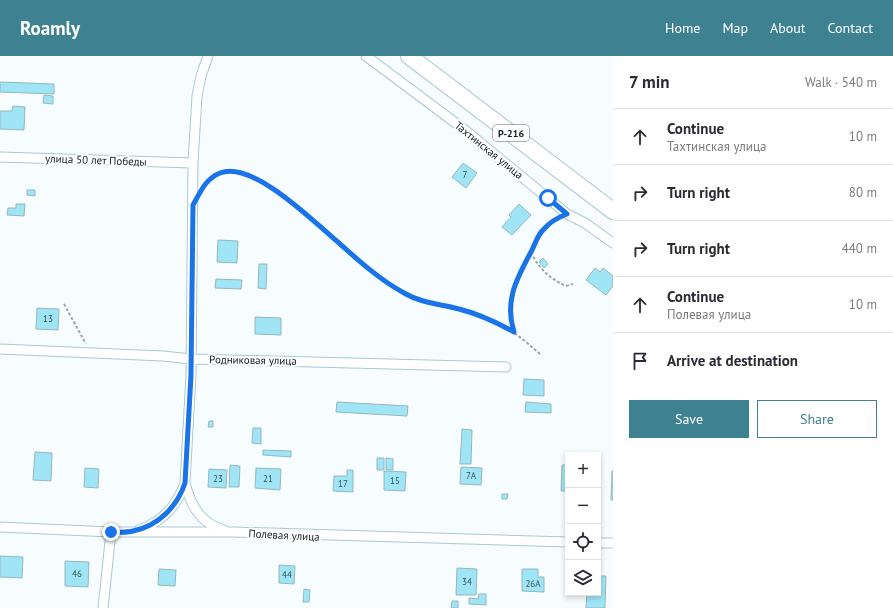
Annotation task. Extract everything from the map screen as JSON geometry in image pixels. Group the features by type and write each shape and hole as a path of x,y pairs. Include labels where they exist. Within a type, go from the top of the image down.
{"highway":[{"name":"Р-216","path":"409,56 613,211"}],"street":[{"path":"132,532 150,526 164,516 180,496 185,483 190,418 193,162 197,96 201,76 208,56"},
{"name":"Тахтинская улица","path":"366,56 465,130 567,214 585,223 613,243"},
{"name":"улица 50 лет Победы","path":"0,158 193,162"},
{"name":"Родниковая улица","path":"0,349 191,359 506,366"},
{"path":"185,483 189,499 195,511 213,527 233,532"},
{"name":"Полевая улица","path":"0,527 111,532 233,532 565,542"},
{"path":"103,608 111,532"},
{"path":"601,543 613,543"}],"path":[{"path":"193,205 206,182 220,173 230,172 244,175 273,189 296,206 376,275 404,293 415,299 480,315 514,332 541,355"},
{"path":"514,332 510,319 513,291 517,278 543,229 557,218 567,214"},
{"path":"531,252 544,272 552,279 566,286 573,284"},
{"path":"64,304 91,353"}],"building":[{"path":"0,82 54,84 54,94 0,92"},
{"path":"44,95 53,96 53,104 43,103"},
{"path":"13,106 25,107 24,130 0,129 0,111 12,111"},
{"path":"463,163 477,173 466,188 452,177"},
{"path":"27,190 35,190 35,196 27,195"},
{"path":"16,204 25,204 24,216 7,215 8,208 16,208"},
{"path":"519,204 531,215 512,235 502,227 511,217 509,215"},
{"path":"218,240 238,241 237,263 217,262"},
{"path":"543,258 548,264 544,268 539,262"},
{"path":"259,264 267,264 266,289 258,288"},
{"path":"595,268 600,272 603,268 613,276 613,286 606,295 586,280"},
{"path":"216,279 242,280 241,289 215,288"},
{"path":"37,308 59,309 58,330 36,329"},
{"path":"255,317 281,318 281,335 255,334"},
{"path":"524,379 544,380 544,396 523,395"},
{"path":"337,402 408,406 407,416 336,412"},
{"path":"526,402 551,404 551,413 525,412"},
{"path":"209,421 213,421 213,427 208,427"},
{"path":"253,428 261,428 261,444 252,443"},
{"path":"462,429 472,430 471,464 460,464"},
{"path":"263,450 291,451 291,457 263,455"},
{"path":"35,452 52,453 51,481 33,480"},
{"path":"377,458 384,458 384,470 377,470"},
{"path":"386,458 393,459 393,470 386,470"},
{"path":"230,465 240,466 239,487 229,487"},
{"path":"562,465 565,465 565,491 561,491"},
{"path":"461,467 482,468 481,485 460,484"},
{"path":"85,468 99,469 98,488 84,487"},
{"path":"256,468 281,469 280,490 255,488"},
{"path":"209,469 227,470 226,488 208,487"},
{"path":"347,470 353,470 353,492 333,491 334,476 347,476"},
{"path":"384,471 406,472 405,491 384,490"},
{"path":"612,471 613,500 611,500"},
{"path":"502,494 508,494 507,499 502,499"},
{"path":"0,556 23,557 22,578 0,577"},
{"path":"65,561 89,562 88,587 65,586"},
{"path":"279,565 295,566 294,584 279,583"},
{"path":"457,568 477,569 476,595 456,595"},
{"path":"159,569 176,570 175,586 158,585"},
{"path":"522,569 538,569 538,577 544,577 544,592 522,591"},
{"path":"601,576 606,576 605,608 586,608 587,596 601,596"},
{"path":"304,589 310,590 309,602 303,602"},
{"path":"479,594 486,594 486,605 469,604 469,598 478,599"},
{"path":"452,601 458,601 458,608 451,608"}],"route":[{"path":"111,532 132,532 150,526 164,516 174,505 180,496 185,483 190,418 193,205 206,182 220,173 230,172 257,180 273,189 296,206 376,275 392,286 415,299 480,315 514,332 510,319 513,291 517,278 543,229 557,218 567,214 548,198"}]}
